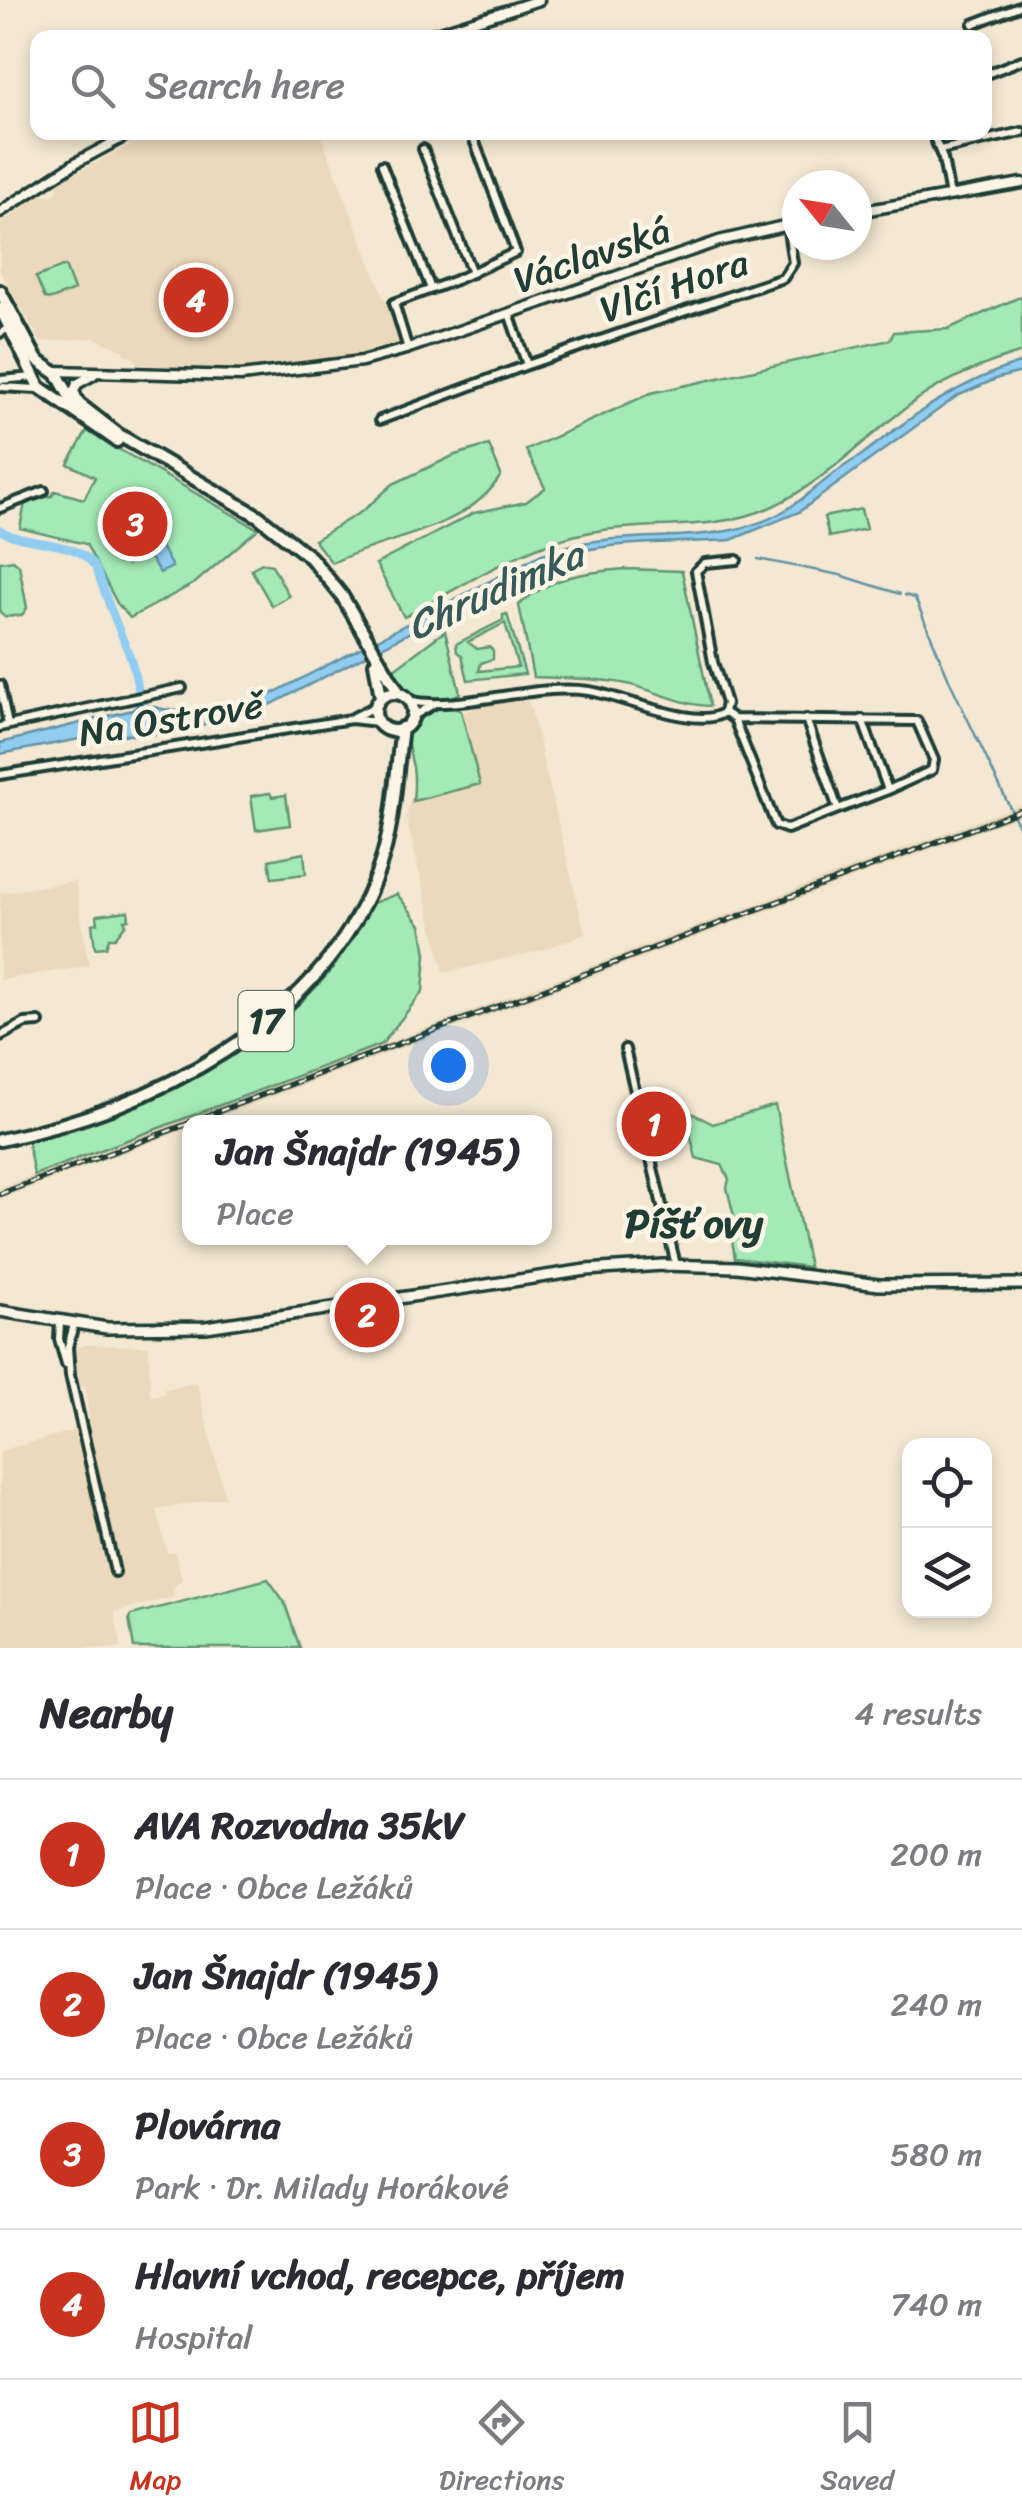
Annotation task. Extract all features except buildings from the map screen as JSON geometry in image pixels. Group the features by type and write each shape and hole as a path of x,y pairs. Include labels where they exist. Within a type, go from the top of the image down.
{"main road":[{"path":"0,291 37,360 58,376 60,385 55,392 45,391 5,331 0,308"},
{"path":"36,376 40,370 49,369"},
{"name":"17","path":"60,385 82,407 128,440 266,521 311,558 342,596 379,666 409,700"},
{"name":"17","path":"45,391 101,431 226,502 311,558"},
{"name":"17","path":"379,666 382,726 397,769"},
{"path":"378,702 399,693"},
{"path":"382,726 402,728 412,717 409,700"},
{"name":"17","path":"0,1140 93,1113 169,1081 228,1049 288,1002 343,940 366,900 388,839 402,728"},
{"path":"0,1311 74,1324 162,1329 224,1326 572,1272 663,1265 737,1267 880,1285 1022,1284"}],"street":[{"path":"446,30 539,0"},
{"path":"974,24 1022,5"},
{"path":"992,72 1022,60"},
{"path":"992,139 1022,132"},
{"path":"0,212 117,140"},
{"name":"Václavská","path":"408,349 393,304 516,253 474,140"},
{"path":"936,140 950,198"},
{"path":"940,150 986,140"},
{"path":"423,149 472,273"},
{"path":"382,165 431,290"},
{"path":"872,210 1022,183"},
{"path":"0,212 37,187"},
{"name":"Václavská","path":"49,369 258,375 362,361 408,349 719,241 782,226"},
{"name":"Vlčí Hora","path":"380,420 712,300 780,280 788,274 793,260"},
{"path":"509,313 528,366"},
{"path":"82,407 74,394 76,386 97,373"},
{"name":"Václavská","path":"60,385 97,373"},
{"path":"0,383 36,376"},
{"path":"0,383 45,391"},
{"path":"0,508 44,491"},
{"path":"409,700 436,704 521,692 588,690 682,715 716,717 724,712 726,703 713,662 696,571 706,563 737,560"},
{"path":"0,685 4,726 182,688"},
{"name":"Na Ostrově","path":"0,774 351,718 378,702"},
{"path":"412,717 436,704"},
{"path":"724,712 734,719 776,825 787,828 928,774 934,768 916,720 734,719"},
{"name":"Na Ostrově","path":"351,718 382,726"},
{"path":"806,719 838,809"},
{"path":"862,719 888,790"},
{"path":"0,1036 22,1024 39,1022"},
{"path":"626,1049 676,1265"},
{"path":"60,1323 60,1346 115,1572"},
{"path":"70,1375 68,1347 74,1324"}],"shaded area":[{"path":"140,140 323,140 402,344 360,355 229,371 137,364 125,351 94,338 41,342 0,272 0,224 39,195 55,195 60,181"},
{"path":"510,700 527,701 530,705 585,934 539,951 444,973 406,818 410,800 478,783 461,712"},
{"path":"1022,804 1022,815 224,1115 194,1115"},
{"path":"75,881 89,966 0,980 0,893"},
{"path":"182,1120 182,1131 0,1199 0,1188"},
{"path":"149,1346 150,1396 164,1394 164,1389 197,1383 225,1497 157,1510 167,1553 175,1552 182,1579 173,1588 175,1597 114,1612 122,1648 0,1648 0,1451 90,1426 85,1386 80,1386 74,1357 77,1348"}],"green space":[{"path":"65,266 74,290 45,298 36,277"},
{"path":"1022,296 1022,352 968,371 930,391 810,484 771,507 727,520 614,529 566,538 518,556 404,617 376,564 474,513 526,502 545,488 526,450 651,393 890,340 894,332 948,329"},
{"path":"87,431 258,529 195,583 130,618 117,603 86,544 20,528 25,503 52,496 55,491 84,499 95,477 68,464"},
{"path":"489,445 501,475 468,509 424,530 332,563 314,540 364,510 393,484 455,455"},
{"path":"861,509 866,529 829,537 824,517"},
{"path":"13,560 19,565 27,608 22,615 5,617 0,612 0,562"},
{"path":"262,563 272,565 289,596 272,606 251,569"},
{"path":"626,569 682,571 710,706 615,682 533,677 519,605 556,582"},
{"path":"507,614 525,674 468,680 456,644 503,620","holes":["505,623 518,667 479,671 481,663 493,659 493,651 490,647 477,649 468,642"]},
{"path":"445,631 460,693 440,701 411,695 389,673"},
{"path":"443,707 461,711 480,784 413,801 408,729 418,718"},
{"path":"270,793 272,797 286,795 290,825 256,830 251,796"},
{"path":"304,853 306,874 272,878 269,860"},
{"path":"397,894 421,925 426,954 423,991 382,1044 193,1115 182,1115 182,1119 34,1175 27,1138 151,1096 228,1057 264,1033 335,966 373,903"},
{"path":"128,911 129,919 124,920 126,924 115,938 109,938 106,947 95,948 92,924 98,923 97,915"},
{"path":"775,1105 809,1267 735,1258 729,1222 735,1220 727,1188 729,1179 722,1165 696,1158 684,1109 713,1124"},
{"path":"268,1579 284,1601 300,1648 134,1648 131,1615"}],"water":[{"path":"1022,362 1022,372 957,396 799,512 731,540 616,545 571,553 549,560 272,704 191,728 149,735 101,735 0,754 0,743 132,710 141,703 182,711 252,704 542,554 567,546 723,532 766,520 795,504 936,402 976,380"},
{"path":"141,522 148,524 156,538 154,544 159,543 172,567 160,573 141,545 136,549 141,558 127,565 113,543 115,537 128,530 132,536 136,534 135,526"}],"waterway":[{"path":"0,530 76,551 94,566"},
{"path":"758,559 840,575 900,594"},
{"path":"96,569 107,599"},
{"path":"905,595 915,598 1022,833"},
{"path":"108,602 131,659 142,704"}],"railway":[{"path":"209,1115 1022,810"},
{"path":"0,1194 182,1126"}],"place":[{"name":"Hlavní vchod, recepce, příjem","path":"196,300"},
{"name":"Plovárna","path":"135,524"},
{"name":"AVA Rozvodna 35kV","path":"654,1124"},
{"name":"Jan Šnajdr (1945)","path":"367,1315"}],"district":[{"name":"Píšťovy","path":"694,1223"}],"water label":[{"name":"Chrudimka","path":"495,590"}]}
